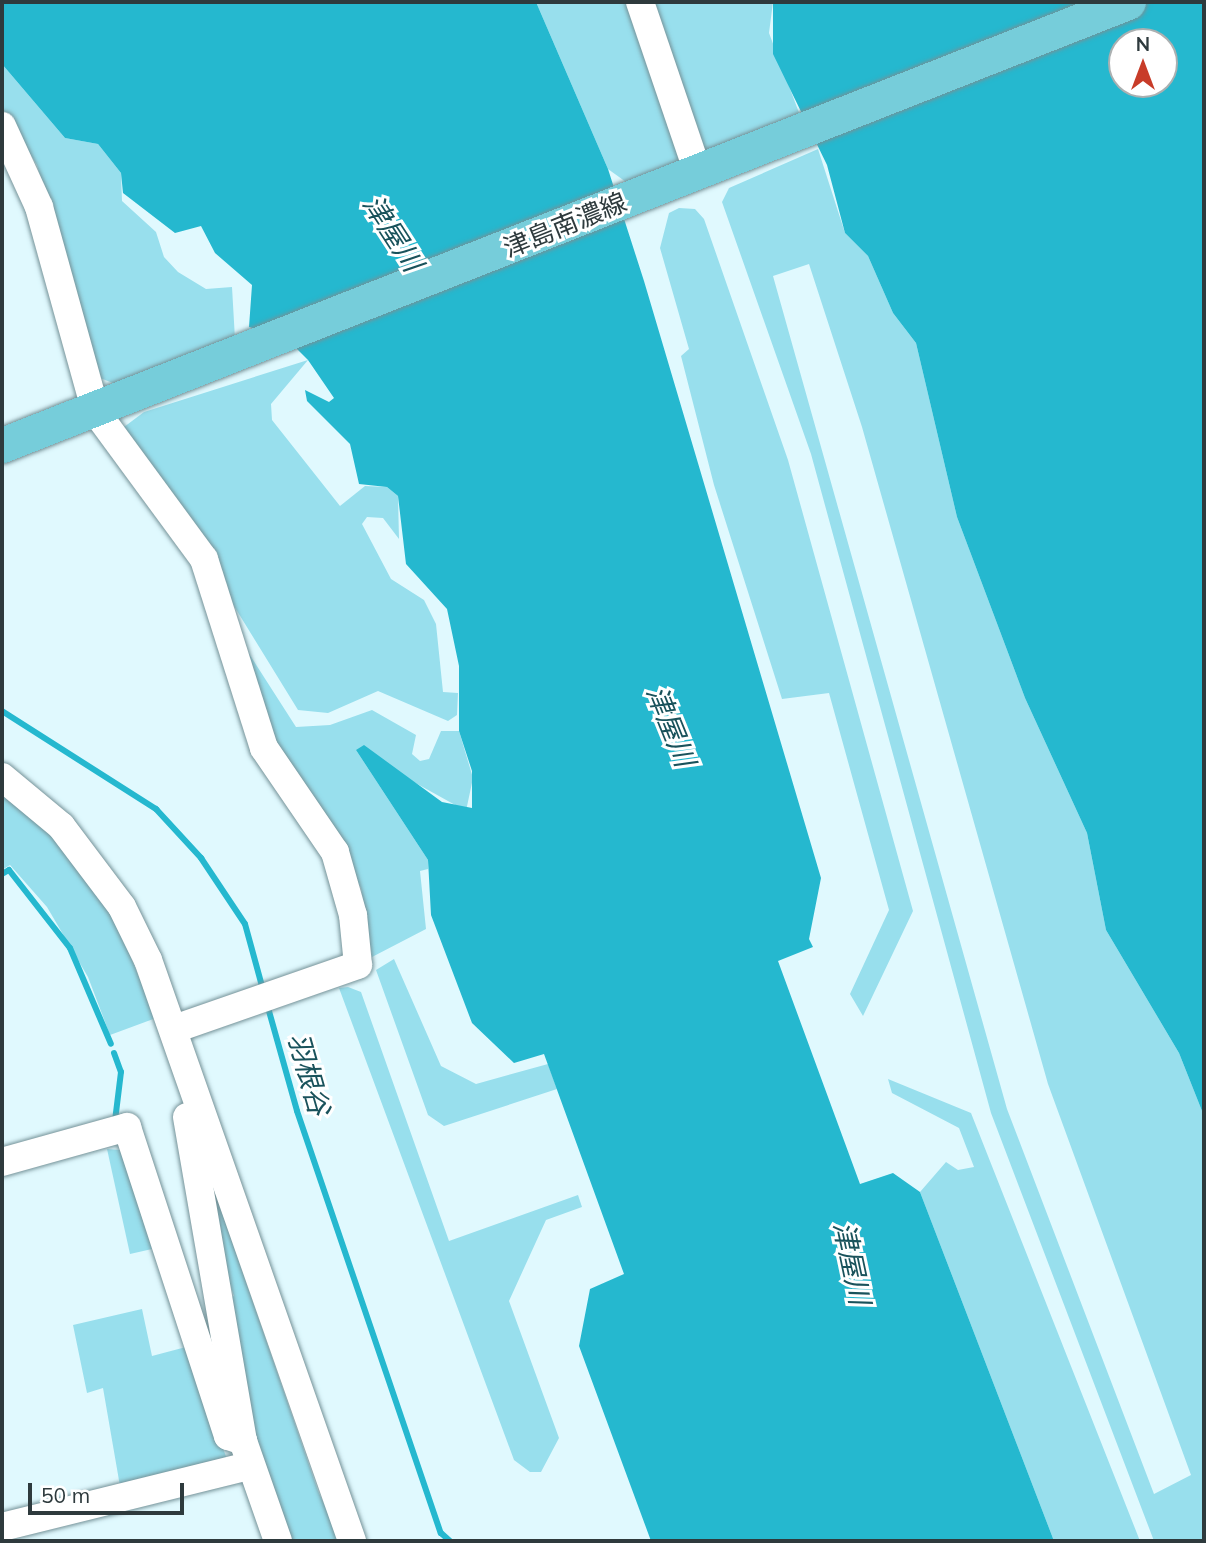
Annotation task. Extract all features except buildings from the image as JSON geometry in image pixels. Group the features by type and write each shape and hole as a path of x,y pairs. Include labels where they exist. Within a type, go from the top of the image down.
{"main road":[{"name":"津島南濃線","path":"2,445 96,412 1128,2"}],"street":[{"path":"640,2 698,172"},
{"path":"2,126 39,207 96,412 204,559 264,748 335,852 358,965 184,1026"},
{"path":"2,777 61,825 122,907 184,1026 191,1087 352,1541"},
{"path":"191,1087 187,1118 246,1453 278,1541"},
{"path":"2,1162 127,1127 228,1436 246,1453"},
{"path":"2,1527 246,1453"}],"shaded area":[{"path":"536,2 634,2 682,157 677,169 637,190 608,169"},
{"path":"648,2 773,2 769,33 804,126 716,158 697,144"},
{"path":"2,64 65,138 98,144 121,173 122,201 156,232 164,257 178,272 206,289 232,287 235,339 118,385 100,378 37,165 2,108"},
{"path":"818,149 845,233 868,256 893,313 916,343 957,517 1025,698 1087,833 1106,930 1179,1053 1204,1116 1204,1541 1154,1541 991,1113 811,454 722,202 729,188","holes":["809,264 862,427 1048,1084 1191,1475 1154,1494 1007,1109 773,276"]},
{"path":"679,208 695,209 704,219 788,460 913,911 863,1016 850,994 889,910 829,693 782,699 714,485 681,356 689,349 660,248 669,213"},
{"path":"308,360 271,404 272,420 340,506 365,486 387,487 398,496 399,539 383,518 367,517 362,524 391,579 424,600 436,624 443,692 458,693 457,715 448,721 378,691 328,713 298,710 124,427 144,412"},
{"path":"248,652 296,727 330,725 372,710 416,735 412,754 420,761 429,759 441,731 459,731 473,778 466,811 356,750 428,860 428,869 420,871 426,929 372,957 361,888 271,741"},
{"path":"2,790 55,835 112,912 156,1018 110,1035 88,977 47,907 10,865 2,870"},
{"path":"394,959 441,1066 476,1084 548,1064 557,1089 444,1126 428,1115 376,970"},
{"path":"348,987 361,992 449,1241 578,1195 582,1207 546,1220 509,1301 559,1438 541,1472 530,1472 514,1460 339,988"},
{"path":"888,1079 971,1113 1140,1541 1054,1541 920,1192 946,1162 958,1170 974,1167 959,1128 892,1093"},
{"path":"194,1131 318,1491 341,1541 287,1541 257,1462 223,1300 234,1296 216,1244"},
{"path":"107,1149 121,1150 152,1249 130,1254"},
{"path":"142,1309 152,1356 186,1347 228,1462 121,1492 103,1388 87,1393 73,1325"}],"water":[{"name":"津屋川","path":"2,2 536,2 608,169 644,281 821,878 809,939 813,947 778,961 860,1184 893,1173 920,1192 1054,1541 651,1541 579,1346 590,1289 624,1274 544,1054 514,1063 472,1023 431,915 428,860 356,750 364,745 442,802 472,808 472,771 459,731 459,666 447,609 406,564 398,496 387,487 359,484 350,444 307,401 305,390 329,402 334,398 308,360 286,338 249,327 252,285 215,253 201,226 175,233 123,193 121,173 98,144 65,138 2,64"},
{"path":"773,2 1204,2 1204,1116 1179,1053 1106,930 1087,833 1025,698 957,517 916,343 893,313 868,256 845,233 827,165 773,54"}],"waterway":[{"name":"羽根谷","path":"2,711 156,809 201,858 245,924 263,990"},
{"path":"2,874 9,870 70,948 111,1044"},
{"name":"羽根谷","path":"267,1004 297,1111 441,1533 450,1541"},
{"path":"114,1053 121,1072 115,1121"}]}
